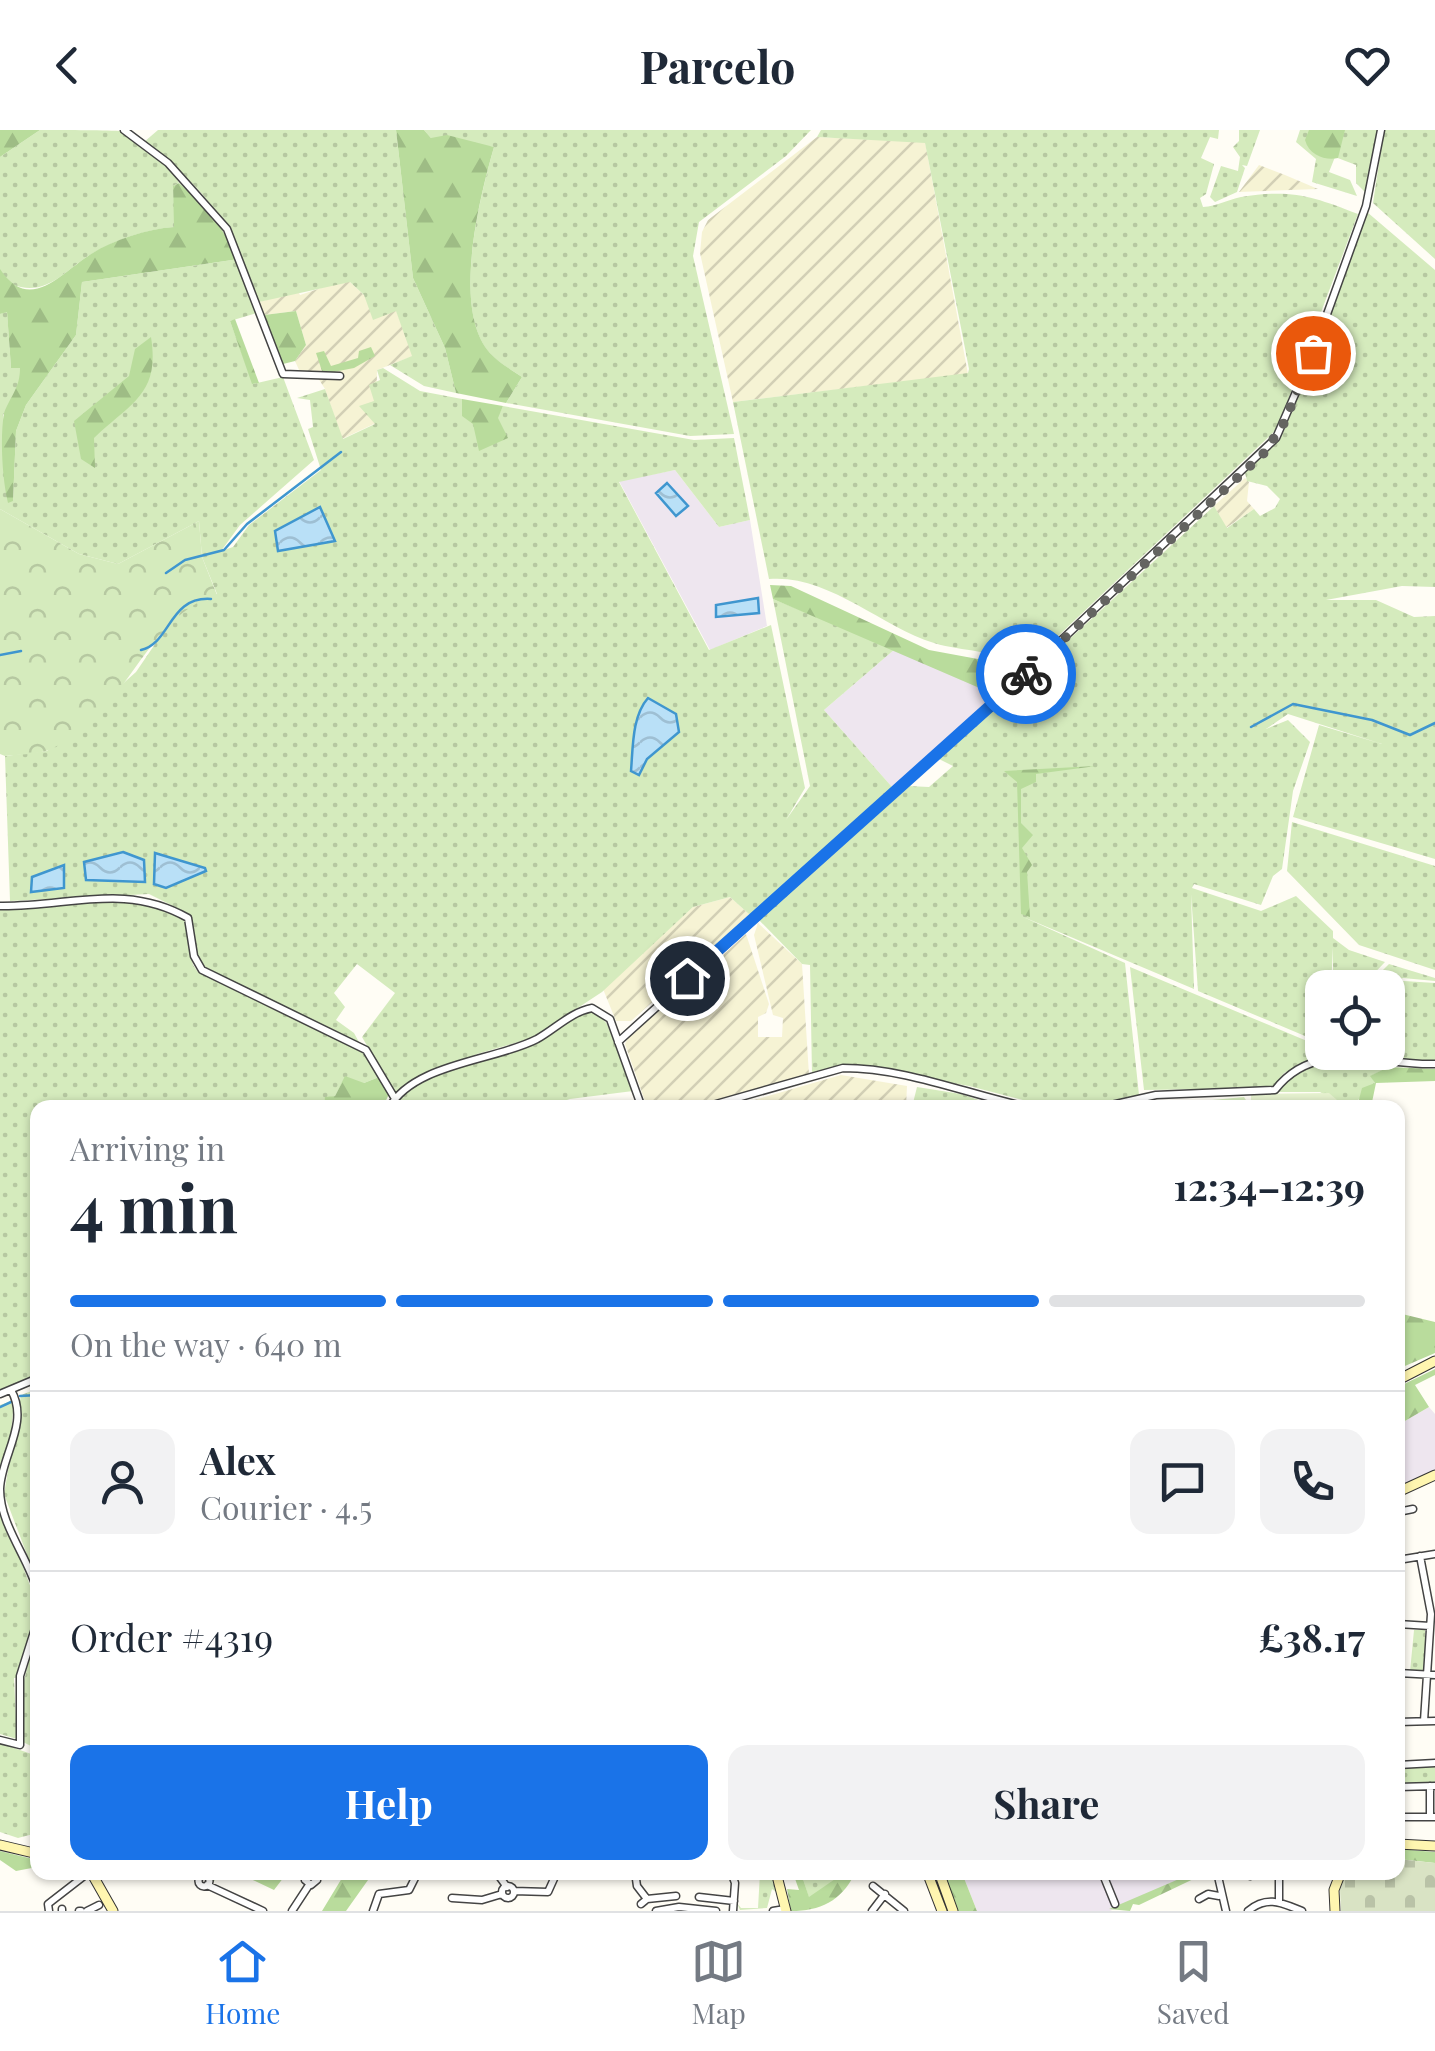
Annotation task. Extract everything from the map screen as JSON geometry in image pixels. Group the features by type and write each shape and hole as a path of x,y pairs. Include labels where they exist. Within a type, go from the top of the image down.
{"street":[{"path":"124,130 168,163 227,228 283,374 340,376"},
{"path":"618,1042 1019,680 1276,438 1313,353 1366,206 1382,130"},
{"path":"0,906 140,897 167,906 188,918 194,956 202,970 366,1050 394,1097"},
{"path":"393,1100 468,1060 536,1039 582,1010 603,1012 639,1100"},
{"path":"613,1029 628,1031"},
{"path":"1134,1100 1156,1095 1276,1090 1296,1069 1324,1058 1435,1064"},
{"path":"733,1100 858,1068 1003,1100"},
{"path":"1405,1376 1435,1361"},
{"path":"0,1394 30,1382"},
{"path":"11,1390 18,1411 1,1500 30,1573"},
{"path":"1405,1489 1435,1475"},
{"path":"1405,1511 1413,1509"},
{"path":"1405,1559 1435,1554"},
{"path":"1420,1556 1430,1585 1431,1675 1424,1721"},
{"path":"1405,1624 1430,1626"},
{"path":"0,1740 20,1744 20,1676 30,1644"},
{"path":"1405,1673 1431,1675"},
{"path":"1405,1722 1435,1721"},
{"path":"1405,1764 1435,1763"},
{"path":"1405,1787 1432,1786 1433,1817 1405,1817"},
{"path":"1405,1844 1435,1846"},
{"path":"0,1846 30,1852"},
{"path":"50,1911 48,1904 82,1880"},
{"path":"96,1880 113,1911"},
{"path":"292,1911 315,1880"},
{"path":"372,1911 380,1894 409,1890 414,1880"},
{"path":"501,1880 513,1908"},
{"path":"458,1895 482,1900 508,1893 548,1892 553,1880"},
{"path":"636,1880 644,1902 676,1896"},
{"path":"732,1880 733,1911"},
{"path":"774,1911 786,1910 778,1880"},
{"path":"931,1880 942,1911"},
{"path":"942,1880 953,1911"},
{"path":"1105,1880 1115,1904"},
{"path":"1218,1880 1226,1911"},
{"path":"1279,1901 1280,1880"},
{"path":"1335,1911 1338,1880"},
{"path":"207,1885 264,1911"},
{"path":"873,1886 904,1911"},
{"path":"872,1911 885,1894"},
{"path":"1199,1899 1208,1894 1219,1896"},
{"path":"699,1898 734,1901"},
{"path":"1248,1911 1262,1902 1279,1901 1298,1910"},
{"path":"83,1911 100,1905"},
{"path":"656,1911 679,1907 716,1911"}],"shaded area":[{"path":"817,137 925,142 968,374 733,402 700,253 702,232 708,220"},
{"path":"1259,165 1285,175 1318,189 1239,192"},
{"path":"350,282 364,295 396,310 413,356 377,370 376,423 342,439 325,389 315,373 300,372 295,361 306,345 296,311 264,315 259,302 298,291 300,295"},
{"path":"675,470 719,527 750,520 767,626 710,650 619,481"},
{"path":"1245,478 1249,482 1247,501 1254,509 1226,528 1214,506"},
{"path":"895,649 998,696 892,787 824,710"},
{"path":"730,897 750,915 631,1021 616,1021 603,989 693,907"},
{"path":"758,923 802,964 809,1075 716,1100 645,1100 625,1044 628,1038 702,973 721,965 724,954 746,934 769,1004 766,1013 758,1017 758,1037 782,1037 783,1018 773,1015 754,935"},
{"path":"841,1075 907,1086 906,1100 754,1100"},
{"path":"1429,1407 1435,1414 1435,1475 1405,1488 1405,1421"},
{"path":"965,1880 1178,1880 1110,1911 977,1911"}],"green space":[{"path":"0,130 40,130 0,157"},
{"path":"40,130 120,131 145,146 162,160 179,183 173,186 175,227 143,232 112,243 45,285 24,288 11,284 0,306 0,157"},
{"path":"158,130 396,130 413,278 445,348 456,393 424,386 390,365 412,356 396,311 373,320 364,295 350,282 259,302 239,252 216,212 186,177 144,142"},
{"path":"396,130 424,130 431,138 447,135 494,147 476,222 470,282 478,334 494,357 522,377 506,403 456,393 445,348 413,278"},
{"path":"424,130 811,130 786,156 699,222 693,256 734,434 690,436 506,403 522,377 493,357 478,334 470,282 476,223 494,147 431,138"},
{"path":"821,130 1219,130 1218,139 1210,137 1201,158 1214,164 1206,194 1200,198 1203,207 1241,197 1288,194 1358,214 1277,429 1021,671 990,654 914,635 812,584 769,579 733,402 968,373 969,369 925,143 817,137"},
{"path":"1239,130 1260,130 1247,166 1242,165 1245,168 1237,192 1215,202 1210,197 1221,166 1238,171 1240,157 1233,147 1239,141"},
{"path":"1300,130 1378,130 1366,193 1356,183 1356,165 1335,157 1329,172 1350,180 1357,196 1312,182 1316,159 1296,142"},
{"path":"1309,130 1345,130 1338,158 1314,154 1305,140"},
{"path":"1384,130 1435,130 1435,259 1373,203"},
{"path":"179,183 212,213 239,259 82,282 76,335 26,405 16,431 13,501 8,503 3,423 20,368 11,368 7,312 0,314 0,269 11,282 23,289 34,289 46,286 110,244 142,232 174,227 173,186"},
{"path":"1367,212 1435,270 1435,587 1402,586 1326,600 1376,600 1414,617 1435,616 1435,859 1293,817 1319,725 1382,744 1288,714 1266,729 1288,720 1310,742 1293,791 1282,869 1273,876 1261,905 1194,884 1192,888 1261,911 1296,896 1333,931 1333,938 1349,950 1385,962 1377,970 1333,970 1333,947 1332,970 1305,970 1305,1036 1198,991 1191,894 1194,989 1021,916 1125,963 1139,1095 1114,1100 1023,1100 857,1066 812,1074 810,965 802,964 758,919 908,786 929,787 953,766 939,759 1214,506 1227,528 1254,509 1260,516 1275,508 1280,499 1267,486 1247,481 1245,473 1276,443 1286,427"},
{"path":"239,259 257,313 230,321 253,384 283,377 314,460 240,525 221,551 233,547 249,525 321,470 308,429 313,427 310,400 297,398 325,389 343,439 375,424 359,406 374,401 369,385 380,380 377,370 383,368 420,391 462,399 462,416 497,418 503,406 694,440 734,438 750,520 719,527 675,470 619,482 709,650 771,625 805,788 786,820 810,786 773,599 895,649 824,710 892,787 750,915 730,897 693,907 602,992 532,1038 477,1054 394,1092 362,1037 395,993 357,964 334,993 345,1007 336,1020 354,1033 360,1044 204,970 197,959 191,915 149,894 10,901 5,756 47,751 136,672 170,622 194,601 217,594 202,557 199,521 118,564 79,554 0,509 0,314 7,311 11,368 20,367 20,387 3,415 13,501 16,431 26,405 76,335 82,282"},
{"path":"296,311 306,345 295,361 283,364 264,315"},
{"path":"235,319 259,383 252,384 230,321"},
{"path":"151,337 153,356 147,385 94,438 95,468 81,459 74,421 129,376 135,349"},
{"path":"371,347 375,356 354,368 323,374 316,353 324,351 331,366 358,358 359,351"},
{"path":"462,399 503,406 498,418 508,438 479,451 473,424 462,416"},
{"path":"0,509 79,554 118,564 199,521 202,557 217,595 192,606 172,623 99,713 77,733 46,751 5,756 0,754"},
{"path":"770,585 791,586 929,650 994,662 1014,680 998,696 773,599"},
{"path":"1096,766 1036,774 1036,782 1021,789 1021,823 1033,835 1022,848 1032,865 1027,872 1030,917 1021,914 1017,782 1004,771"},
{"path":"1292,822 1435,866 1435,970 1359,945 1287,871"},
{"path":"137,899 185,919 193,965 198,972 364,1052 379,1077 364,1083 342,1083 335,1096 325,1100 30,1100 30,1378 0,1391 0,908"},
{"path":"1389,964 1435,981 1405,978 1405,970 1383,970"},
{"path":"1130,967 1305,1040 1305,1063 1284,1073 1272,1088 1144,1090"},
{"path":"1405,981 1435,983 1435,1063 1405,1062"},
{"path":"588,1011 596,1011 607,1024 633,1091 567,1100 398,1100 428,1078 514,1049"},
{"path":"1305,1069 1382,1070 1371,1076 1375,1083 1358,1100 1333,1100 1320,1092 1276,1092"},
{"path":"1435,1069 1435,1081 1376,1083 1372,1100 1359,1100 1362,1088 1375,1083 1370,1076 1382,1070"},
{"path":"345,1076 364,1083 379,1077 389,1094 386,1100 324,1100 335,1096"},
{"path":"917,1087 979,1100 914,1100"},
{"path":"1329,1093 1337,1100 1251,1100 1251,1094"},
{"path":"1405,1315 1435,1322 1435,1353 1405,1366"},
{"path":"1435,1369 1435,1375 1415,1385 1429,1407 1405,1421 1405,1384"},
{"path":"30,1392 30,1563 4,1494 21,1395"},
{"path":"14,1400 10,1446 0,1470 0,1405"},
{"path":"0,1506 30,1585 30,1631 18,1678 14,1678 17,1739 0,1734"},
{"path":"1414,1630 1425,1630 1425,1673 1410,1672"},
{"path":"30,1656 30,1746 23,1742 22,1689"},
{"path":"0,1743 30,1754 30,1835 18,1838 0,1832"},
{"path":"1435,1766 1435,1783 1405,1784 1405,1767"},
{"path":"1405,1850 1435,1852 1435,1863 1405,1860"},
{"path":"0,1851 30,1858 30,1868 16,1871 0,1860"},
{"path":"1405,1860 1435,1863 1435,1911 1341,1911 1344,1880 1405,1880"},
{"path":"253,1880 282,1880 274,1890"},
{"path":"341,1880 368,1880 346,1911 322,1911"},
{"path":"760,1880 773,1880 776,1892 772,1889 767,1908 740,1910 737,1903 741,1908 758,1908"},
{"path":"795,1880 803,1880 809,1897 834,1880 851,1880 829,1903 791,1911 787,1889 799,1890"},
{"path":"803,1880 836,1880 809,1898"},
{"path":"945,1880 965,1880 977,1911 956,1911"},
{"path":"1177,1880 1191,1880 1139,1905 1133,1904 1130,1911 1109,1909"}],"water":[{"path":"667,483 688,506 676,516 656,493"},
{"path":"320,507 335,541 278,551 275,531"},
{"path":"758,598 759,613 716,617 716,605"},
{"path":"648,698 676,714 679,732 647,759 639,775 631,771 633,742 639,714"},
{"path":"123,852 144,860 145,882 86,880 84,862"},
{"path":"155,853 206,871 166,888 154,884"},
{"path":"64,865 64,888 31,892 32,877"}],"waterway":[{"path":"166,573 185,560 224,550 247,524 341,452"},
{"path":"141,650 159,639 187,605 211,599"},
{"path":"0,655 21,651"},
{"path":"1251,727 1293,704 1372,720 1410,735 1435,723"},
{"path":"20,1396 30,1395"},
{"path":"0,1407 11,1402"}],"way so far":[{"path":"1026,674 1264,453 1284,423 1313,353"}],"route":[{"path":"687,978 1026,674"}]}
